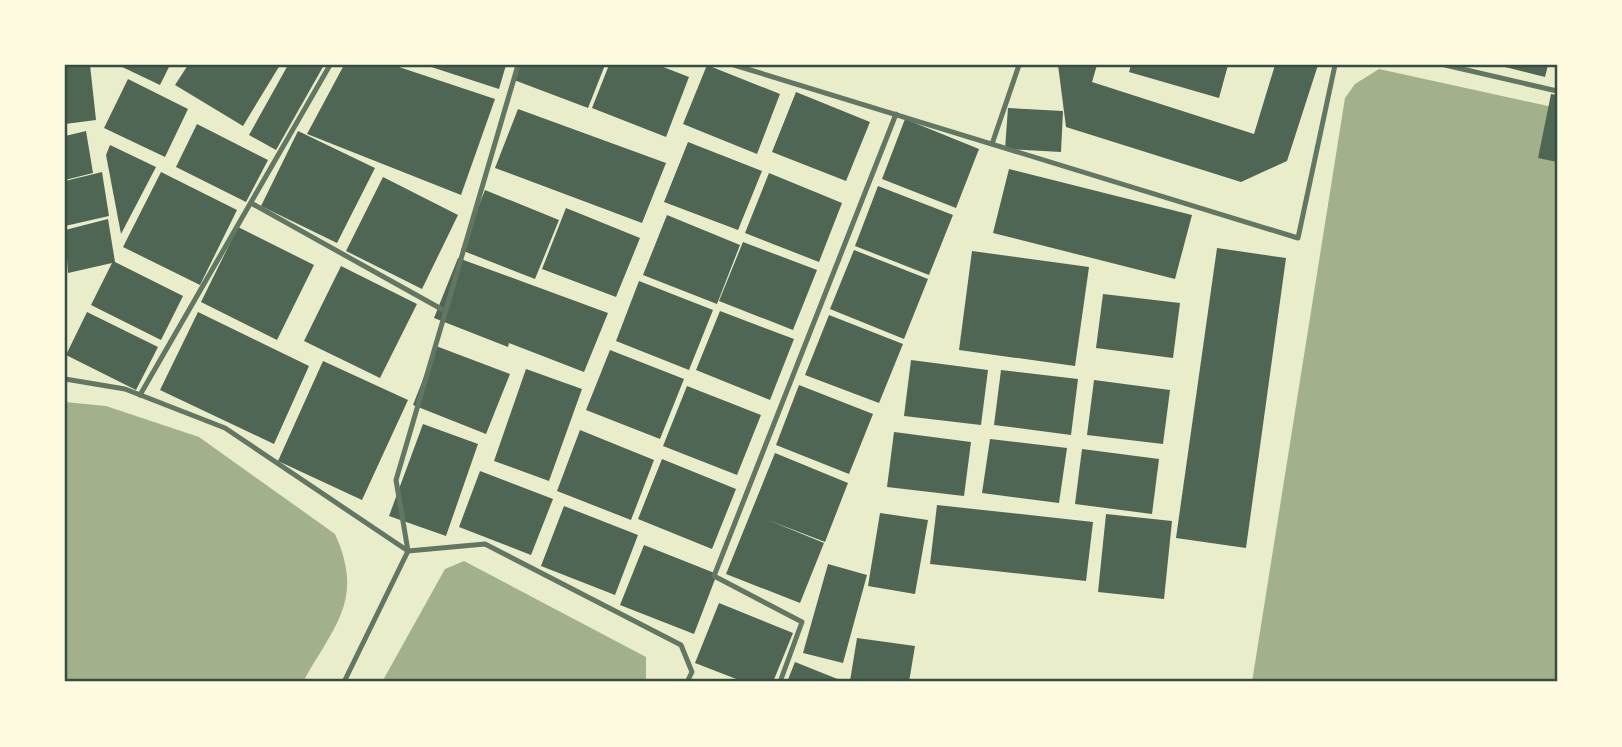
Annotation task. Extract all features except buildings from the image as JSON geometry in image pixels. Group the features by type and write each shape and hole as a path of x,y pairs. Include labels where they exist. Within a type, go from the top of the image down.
{"lane":[{"path":"140,395 330,65"},
{"path":"344,682 408,551 396,480 518,65"},
{"path":"734,65 1298,238 1335,65"},
{"path":"992,144 1019,65"},
{"path":"1445,65 1557,90"},
{"path":"780,682 802,622 715,576 896,114"},
{"path":"251,202 446,312"},
{"path":"65,379 125,389 225,428 408,551 485,544 681,645 691,673 688,682"}],"shaded area":[{"path":"1379,69 1557,108 1557,682 1252,682 1345,98 1355,84"},
{"path":"65,402 106,406 199,437 335,534 344,557 346,595 335,628 303,682 65,682"},
{"path":"464,561 646,657 646,682 382,682 445,569"}]}
